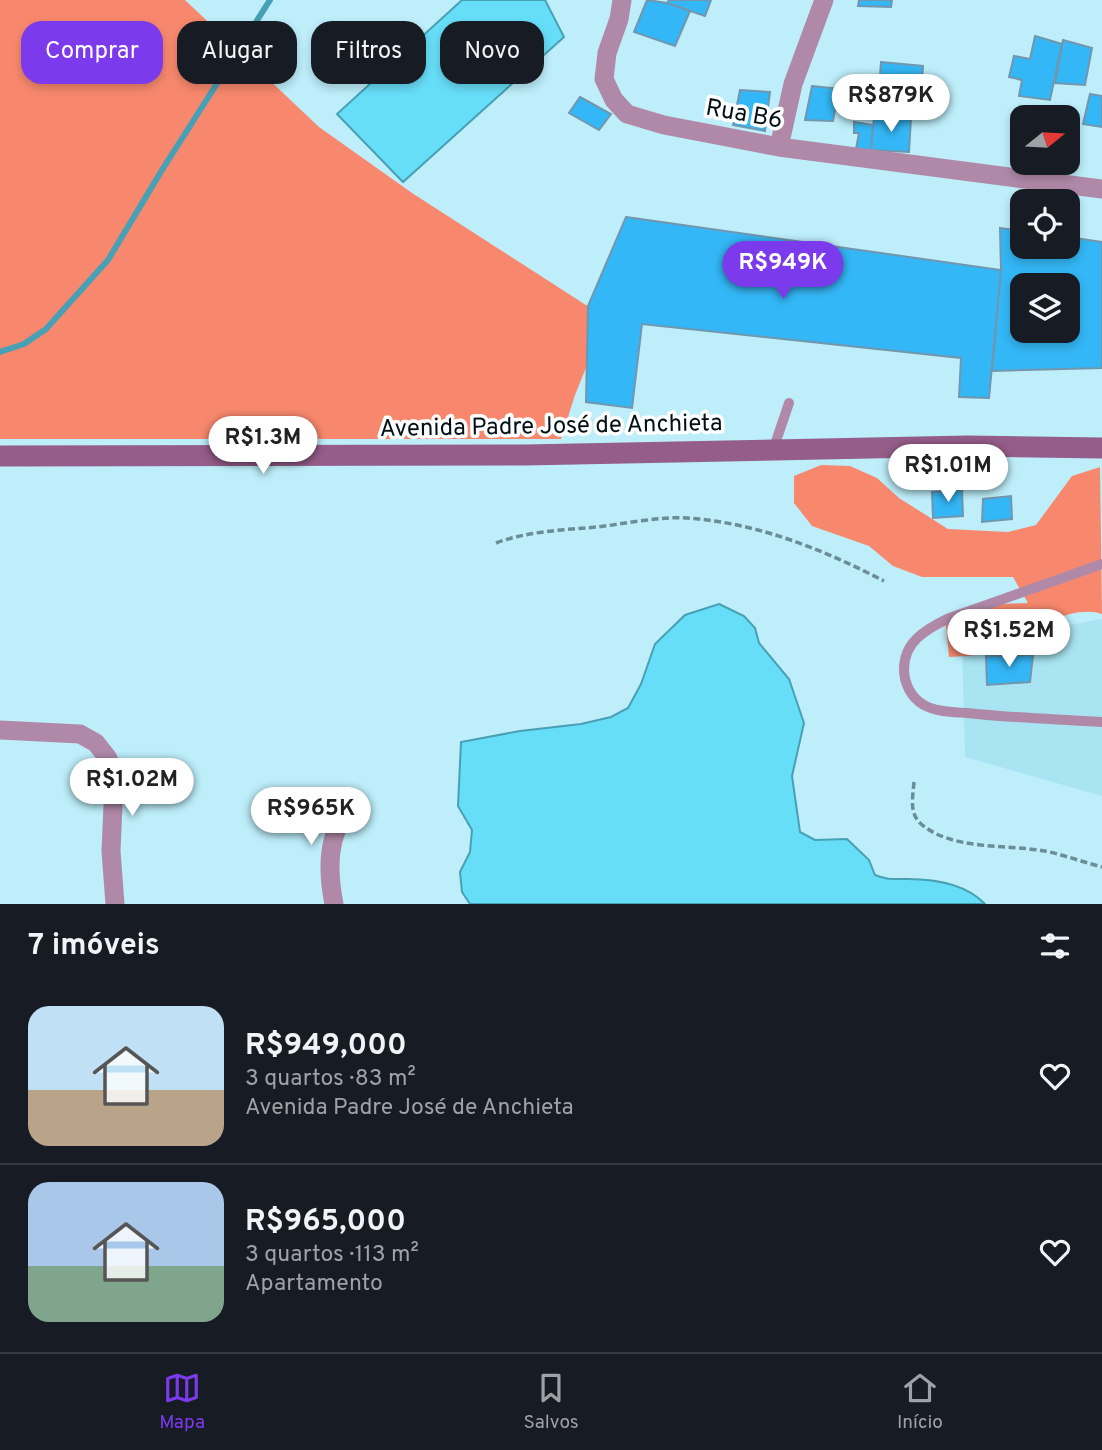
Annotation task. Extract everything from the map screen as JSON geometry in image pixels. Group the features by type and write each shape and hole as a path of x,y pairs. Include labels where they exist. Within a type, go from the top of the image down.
{"main road":[{"name":"Avenida Padre José de Anchieta","path":"0,456 511,455 967,446 1102,448"}],"street":[{"name":"Rua B6","path":"622,0 619,19 607,53 604,79 614,100 627,114 664,125 779,147 1102,189"},
{"path":"779,147 793,84 824,0"},
{"path":"0,730 80,734 96,743 107,757 114,774 111,851 115,904"},
{"path":"334,904 330,872 332,841 339,822 351,805"}],"lane":[{"path":"772,451 789,403"},
{"path":"1102,564 947,619 929,628 915,639 907,651 904,670 907,687 916,699 926,706 945,711 1102,722"}],"path":[{"path":"496,543 512,537 557,530 685,518 743,526 794,540 839,558 884,581"},
{"path":"914,782 912,807 919,822 937,833 959,842 1045,851 1102,867"}],"shaded area":[{"path":"0,0 185,0 207,21 177,21 177,84 274,84 319,127 412,193 606,318 575,395 561,439 0,439"},
{"path":"821,465 850,466 877,478 899,498 948,529 1008,532 1036,525 1072,476 1100,467 1102,614 1073,613 1041,624 982,653 949,657 946,625 985,607 1028,603 1013,577 922,577 893,566 869,546 812,526 794,503 794,476"},
{"path":"1102,619 1102,796 965,757 962,645"}],"water":[{"path":"462,0 545,0 564,37 544,55 544,21 440,21 440,84 512,84 403,182 337,114 370,84 426,84 426,33"},
{"path":"719,604 744,616 755,628 759,643 789,679 804,723 792,776 800,832 815,840 847,839 869,860 875,875 879,877 949,884 969,892 985,904 470,904 462,892 460,872 470,852 472,830 458,806 461,742 520,731 581,724 611,717 628,708 641,684 655,644 685,615"}],"building":[{"path":"647,0 690,11 675,46 634,32"},
{"path":"669,0 711,0 705,16 667,3"},
{"path":"859,0 892,0 891,7 858,6"},
{"path":"1035,36 1062,44 1050,100 1019,96 1022,80 1009,77 1014,56 1030,59"},
{"path":"1063,40 1092,48 1085,85 1055,83"},
{"path":"881,62 923,66 921,94 879,89"},
{"path":"812,86 850,90 848,101 837,100 833,121 805,120"},
{"path":"740,90 770,92 765,131 733,125"},
{"path":"1090,94 1102,96 1102,127 1083,124"},
{"path":"580,97 611,114 599,130 569,113"},
{"path":"874,117 911,118 909,152 871,150"},
{"path":"854,122 873,125 871,150 856,149 859,133 854,133"},
{"path":"626,217 1001,270 989,398 959,397 961,358 642,324 632,408 586,402 588,306"},
{"path":"1000,228 1010,229 1010,259 1080,259 1080,239 1102,242 1102,368 992,371 1001,270"},
{"path":"962,490 963,516 933,518 932,492"},
{"path":"1011,496 1012,519 982,522 983,499"},
{"path":"1033,655 1030,682 987,685 986,656"}],"waterway":[{"path":"0,352 24,344 46,329 108,260 270,0"}]}
